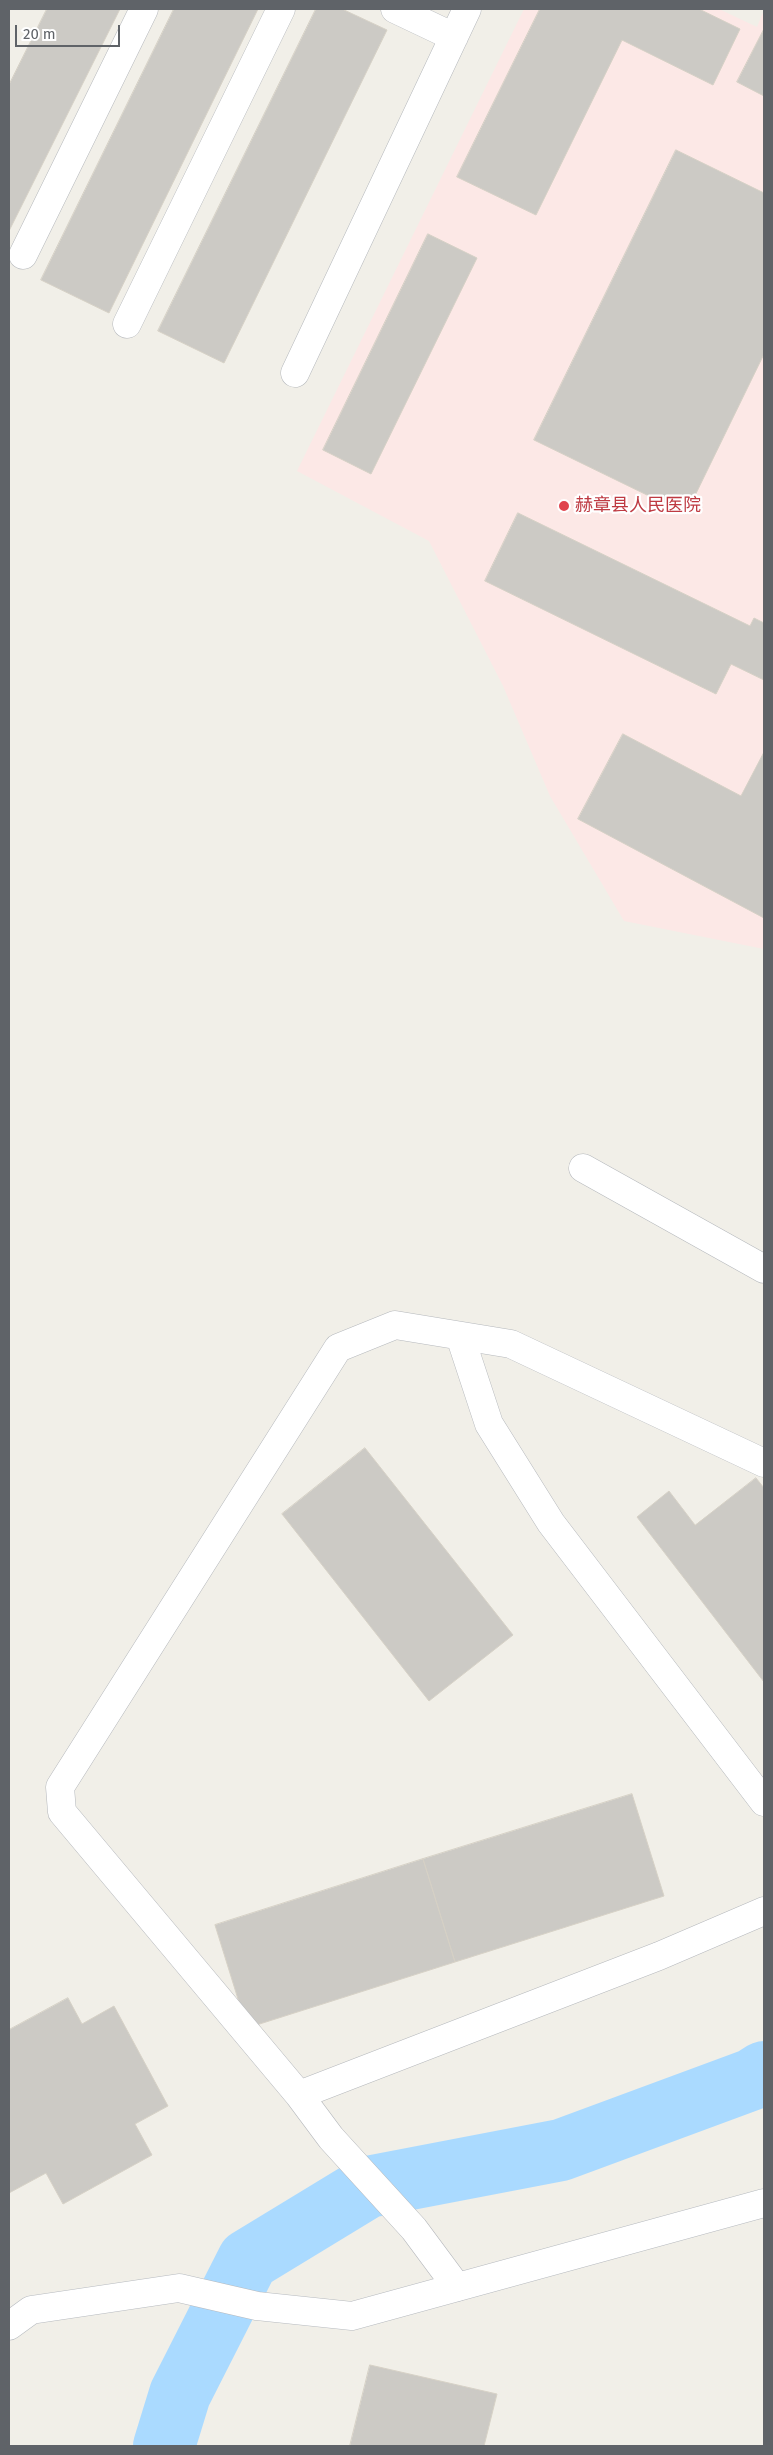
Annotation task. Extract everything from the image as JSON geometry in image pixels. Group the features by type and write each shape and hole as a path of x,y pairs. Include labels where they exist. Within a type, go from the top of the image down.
{"street":[{"path":"23,255 144,9"},
{"path":"127,324 281,9"},
{"path":"395,9 454,37"},
{"path":"295,373 467,9"},
{"path":"582,1168 764,1269"},
{"path":"457,2288 414,2230 331,2138 299,2095 62,1812 60,1788 338,1348 395,1324 511,1344 764,1463"},
{"path":"460,1336 489,1424 551,1523 764,1802"},
{"path":"299,2095 659,1956 764,1911"},
{"path":"9,2326 31,2310 179,2288 258,2306 352,2316 764,2203"}],"shaded area":[{"name":"赫章县人民医院","path":"524,9 719,9 757,27 764,10 764,949 624,921 550,796 503,686 429,541 297,471"}],"building":[{"path":"47,9 120,9 9,231 9,85"},
{"path":"174,9 258,9 109,313 41,280"},
{"path":"316,9 342,9 387,30 224,363 158,331"},
{"path":"540,9 699,9 740,29 713,85 622,40 536,215 457,177"},
{"path":"764,29 764,96 737,82"},
{"path":"676,150 764,193 764,354 686,514 534,440"},
{"path":"428,234 477,258 371,474 323,450"},
{"path":"518,513 750,626 754,618 764,623 764,680 731,664 716,694 485,581"},
{"path":"623,734 741,796 764,752 764,918 578,819"},
{"path":"365,1448 513,1635 429,1701 282,1514"},
{"path":"756,1478 764,1488 764,1682 637,1517 669,1491 695,1525"},
{"path":"632,1794 664,1896 455,1962 423,1859"},
{"path":"423,1859 455,1962 247,2028 215,1925"},
{"path":"68,1998 82,2024 114,2006 168,2106 135,2124 152,2155 63,2204 46,2173 9,2193 9,2030"},
{"path":"370,2365 497,2394 484,2446 350,2446"}],"waterway":[{"path":"164,2446 180,2394 248,2260 368,2187 561,2150 753,2079 764,2072"}],"place":[{"name":"赫章县人民医院","path":"564,506"}]}
